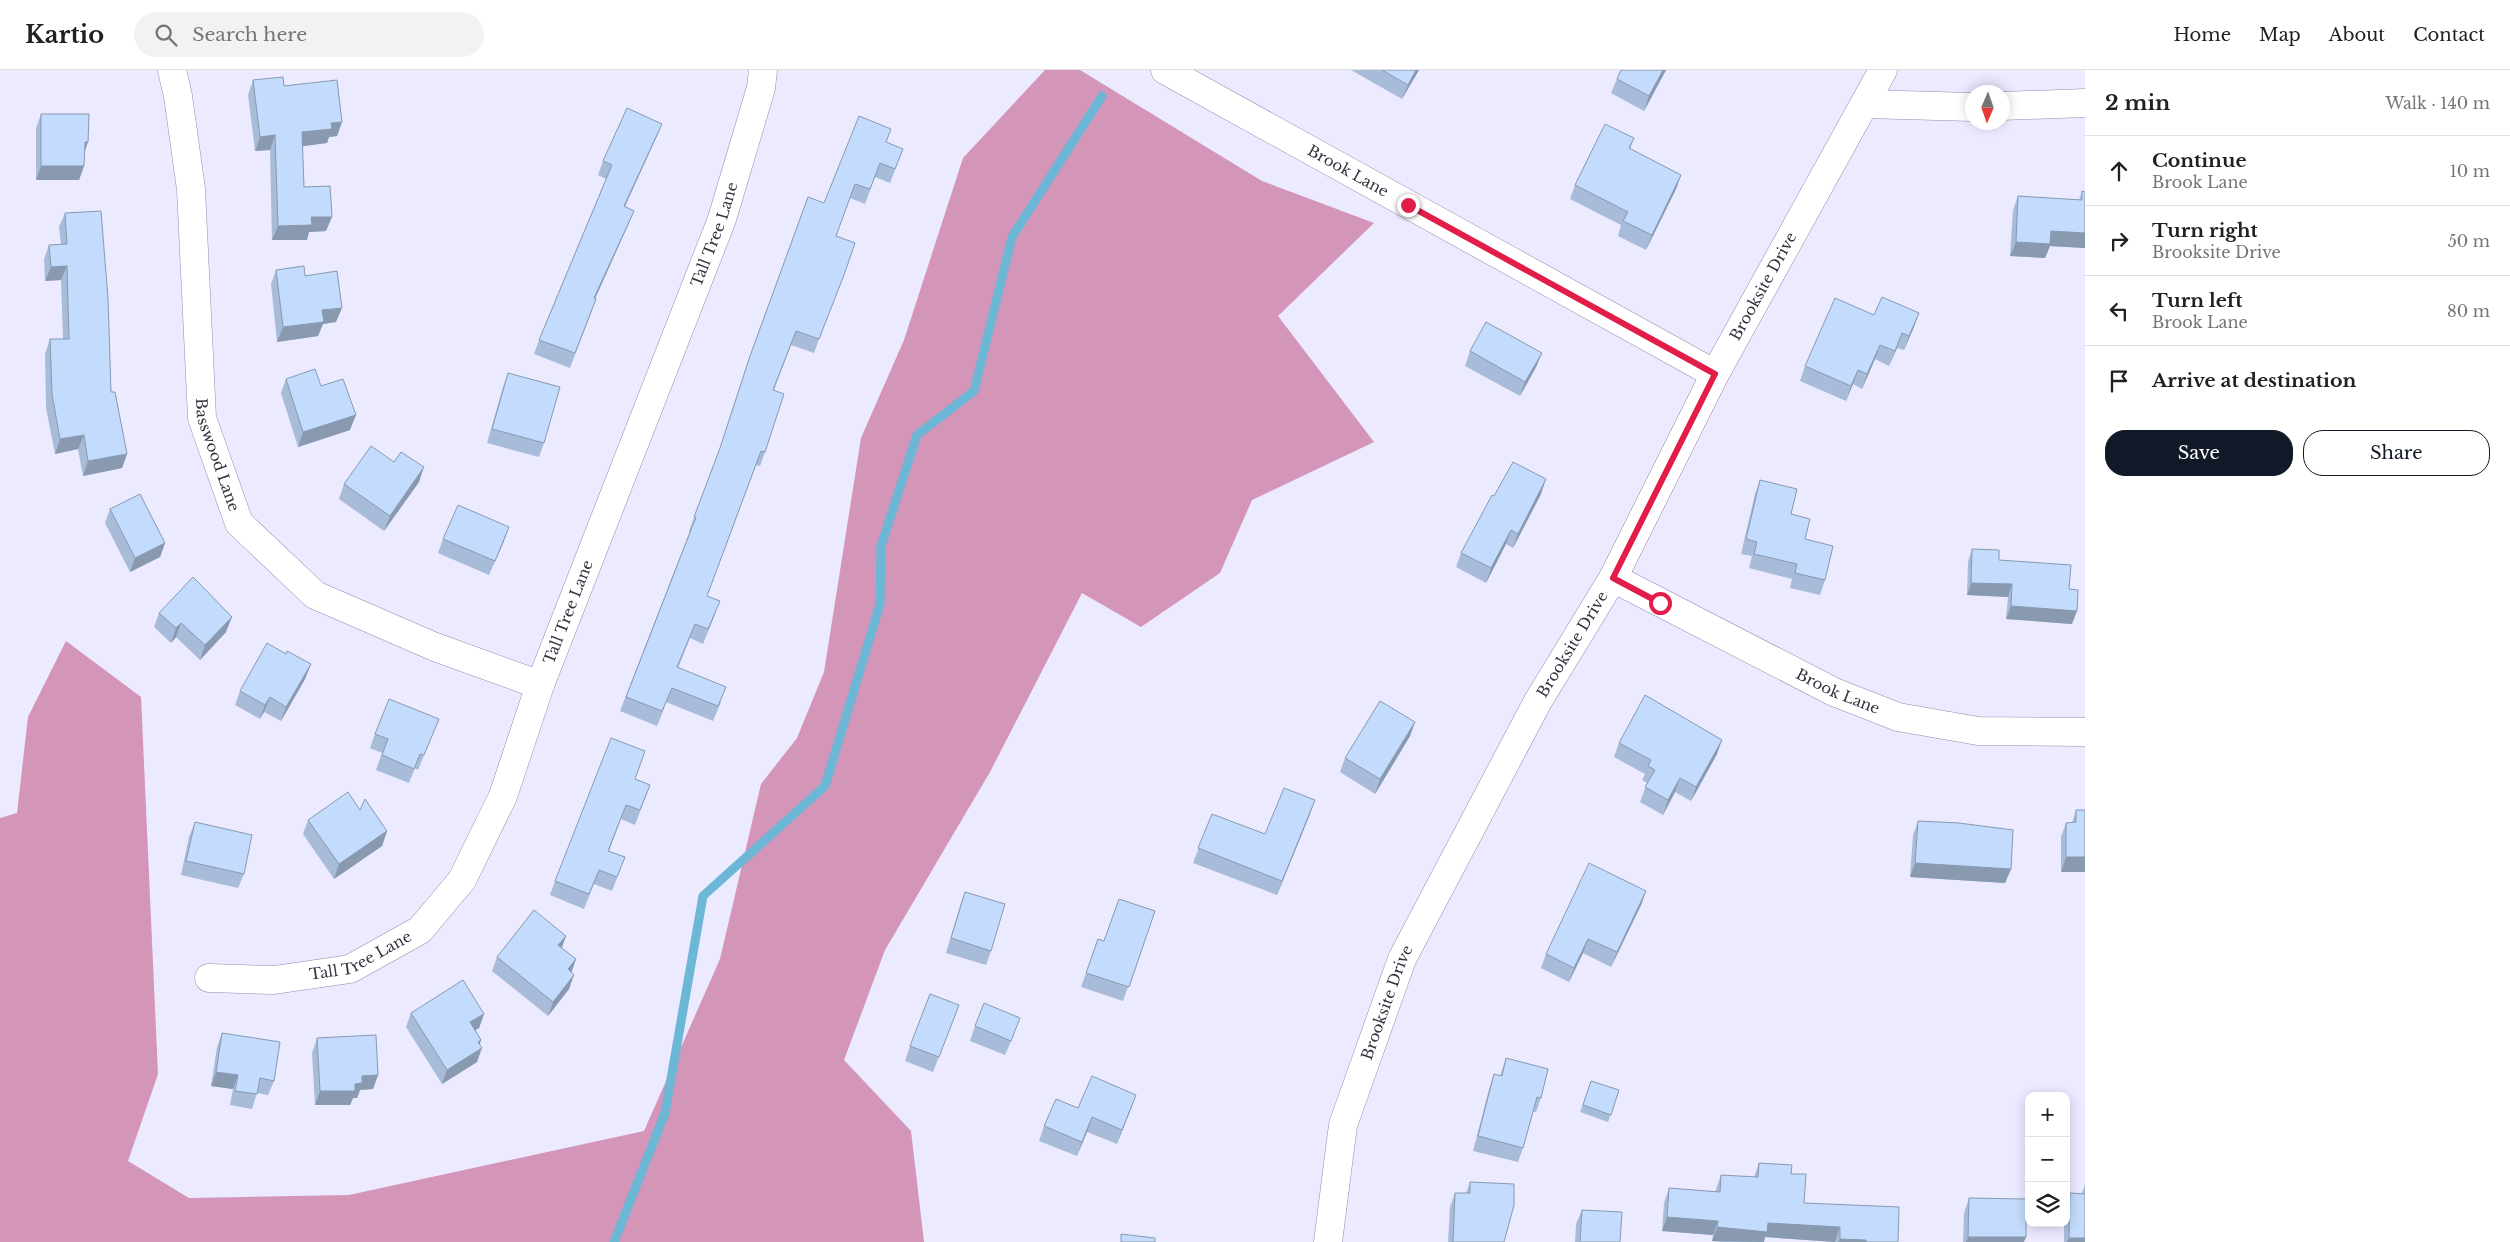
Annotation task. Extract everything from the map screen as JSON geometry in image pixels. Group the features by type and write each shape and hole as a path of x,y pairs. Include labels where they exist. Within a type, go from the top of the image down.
{"street":[{"name":"Basswood Lane","path":"172,70 178,96 191,189 202,418 240,523 315,595 435,647 540,685"},
{"name":"Tall Tree Lane","path":"209,978 274,980 350,969 420,930 462,880 503,796 540,685 722,219 761,88 763,70"},
{"name":"Brook Lane","path":"1165,70 1715,374"},
{"name":"Brooksite Drive","path":"1328,1242 1343,1125 1402,959 1538,701 1613,578 1715,374 1866,104 1883,70"},
{"path":"2010,106 2085,103"},
{"path":"1866,104 1965,107"},
{"name":"Brook Lane","path":"1613,578 1834,692 1898,717 1978,731 2085,732"}],"shaded area":[{"path":"1045,70 1080,70 1262,181 1374,223 1278,316 1374,442 1252,500 1220,573 1141,627 1082,593 990,772 885,950 844,1060 911,1131 924,1242 0,1242 0,818 17,813 28,717 66,641 141,697 158,1074 128,1161 189,1198 349,1195 644,1131 720,959 761,784 797,738 824,672 861,438 904,340 963,158"}],"building":[{"path":"1382,70 1416,70 1408,85"},
{"path":"1621,70 1663,70 1649,96 1617,79"},
{"path":"283,77 284,86 337,80 342,122 331,123 332,129 302,132 304,187 330,186 332,217 311,217 312,225 278,226 275,135 260,137 253,80"},
{"path":"627,108 662,124 624,206 634,211 594,298 596,299 575,353 539,340 612,165 603,161"},
{"path":"41,114 89,114 88,142 85,142 84,166 41,166"},
{"path":"859,116 891,129 886,142 903,149 895,169 880,163 870,189 855,184 836,236 855,243 844,275 819,339 796,331 773,390 784,394 765,452 761,451 707,596 720,601 708,629 695,624 677,667 726,687 718,706 672,688 662,711 626,697 696,517 694,517 720,448 750,356 808,197 824,203"},
{"path":"1605,124 1634,138 1629,148 1681,175 1652,235 1623,221 1628,212 1575,185"},
{"path":"2082,191 2085,192 2085,233 2051,231 2050,244 2016,242 2018,196 2082,200"},
{"path":"101,211 108,298 111,392 115,392 127,454 88,461 84,435 60,439 52,394 50,339 69,339 67,266 51,267 49,245 67,244 65,213"},
{"path":"304,266 305,276 337,271 342,308 322,310 324,322 283,327 276,270"},
{"path":"1882,297 1919,313 1909,336 1902,333 1895,351 1880,345 1867,374 1858,370 1851,386 1805,366 1835,298 1874,315"},
{"path":"1486,322 1542,353 1525,382 1470,351"},
{"path":"315,369 321,386 343,379 356,415 303,432 286,379"},
{"path":"508,373 560,387 544,443 492,429"},
{"path":"371,446 394,462 401,452 424,467 390,516 344,484"},
{"path":"1513,462 1546,479 1518,534 1511,530 1491,568 1461,553 1492,495 1494,496"},
{"path":"1760,480 1797,489 1791,514 1810,519 1805,539 1833,546 1825,580 1795,573 1797,564 1754,554 1757,542 1746,539"},
{"path":"140,494 165,543 135,558 110,509"},
{"path":"458,505 509,527 495,561 443,539"},
{"path":"1972,549 1999,550 1999,560 2071,565 2069,589 2078,590 2077,611 2011,606 2012,584 1971,583"},
{"path":"193,577 232,617 205,645 181,623 176,628 159,613"},
{"path":"267,643 286,654 287,651 311,664 286,707 270,697 265,705 240,691"},
{"path":"1645,695 1722,740 1696,787 1680,778 1668,800 1645,787 1655,770 1648,766 1651,760 1619,743"},
{"path":"389,699 439,719 424,755 420,754 414,769 382,755 388,739 375,734"},
{"path":"1380,701 1415,722 1380,779 1345,758"},
{"path":"611,738 645,751 635,779 650,785 640,810 626,805 608,851 625,857 617,877 599,870 589,894 555,881"},
{"path":"1284,788 1315,800 1282,881 1198,848 1212,814 1265,834"},
{"path":"348,792 360,810 365,799 387,831 339,864 308,820"},
{"path":"2076,810 2085,810 2085,857 2066,857 2066,823 2076,822"},
{"path":"1918,821 1959,823 2013,830 2011,869 1915,863"},
{"path":"195,822 252,835 244,874 186,861"},
{"path":"1589,863 1646,891 1617,952 1588,939 1574,968 1546,954"},
{"path":"965,892 1005,904 991,951 951,938"},
{"path":"1119,899 1155,911 1129,987 1086,973 1098,939 1104,941"},
{"path":"534,910 566,936 558,945 576,959 568,969 574,975 553,1002 497,957"},
{"path":"463,980 484,1014 470,1022 481,1040 478,1042 482,1048 447,1070 411,1013"},
{"path":"930,994 959,1005 939,1057 910,1046"},
{"path":"984,1003 1020,1018 1011,1041 975,1026"},
{"path":"222,1033 280,1042 274,1081 260,1078 257,1094 235,1091 238,1075 216,1072"},
{"path":"376,1035 378,1075 362,1076 362,1083 355,1084 355,1091 320,1091 317,1038"},
{"path":"1506,1058 1548,1069 1541,1098 1537,1097 1523,1148 1478,1136 1494,1074 1502,1076"},
{"path":"1092,1076 1136,1095 1122,1130 1092,1117 1082,1142 1044,1126 1056,1099 1078,1108"},
{"path":"1591,1081 1619,1090 1611,1115 1583,1105"},
{"path":"1759,1163 1792,1165 1791,1174 1806,1174 1804,1203 1899,1207 1898,1242 1866,1242 1866,1240 1840,1239 1840,1227 1768,1223 1767,1232 1717,1227 1718,1221 1667,1217 1669,1188 1720,1192 1721,1175 1758,1177"},
{"path":"1470,1182 1514,1184 1514,1205 1504,1242 1453,1242 1455,1193 1470,1193"},
{"path":"2070,1193 2085,1194 2085,1238 2069,1238"},
{"path":"1969,1198 2025,1199 2026,1237 1968,1237"},
{"path":"1582,1210 1622,1212 1620,1242 1580,1242"},
{"path":"1121,1234 1155,1238 1155,1242 1121,1242"}],"waterway":[{"path":"614,1242 665,1113 703,896 825,786 880,604 881,546 917,435 974,391 1012,237 1102,96"}],"route":[{"path":"1408,205 1715,374 1613,578 1660,603"}]}
